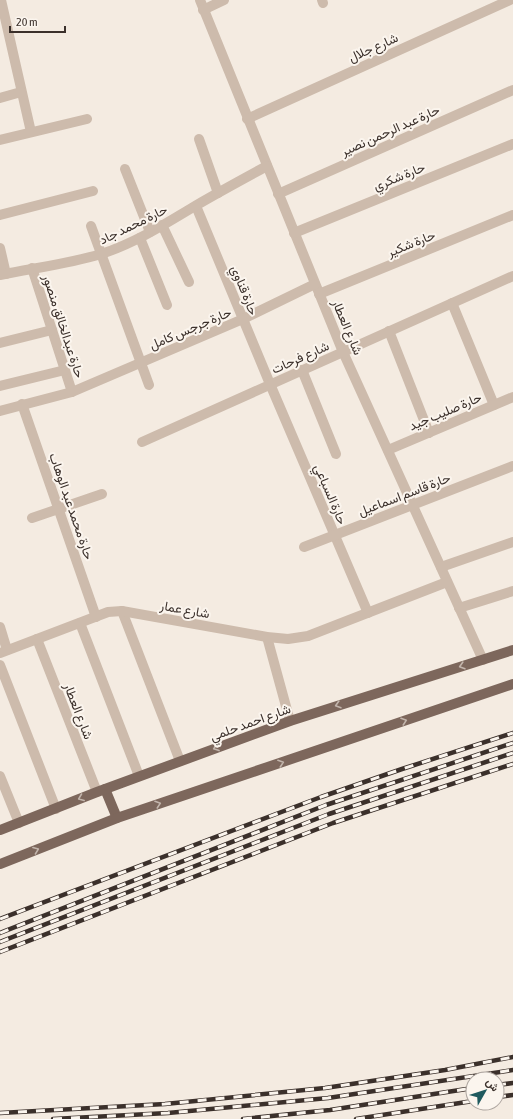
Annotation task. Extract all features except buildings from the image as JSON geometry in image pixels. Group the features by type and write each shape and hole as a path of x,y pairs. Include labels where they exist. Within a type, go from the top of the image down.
{"main road":[{"name":"شارع احمد حلمي","path":"0,830 139,776 290,721 513,650"},
{"path":"0,864 117,818 513,684"},
{"path":"101,791 117,818"}],"street":[{"path":"0,0 31,132"},
{"path":"202,5 224,0"},
{"name":"شارع جلال","path":"247,119 510,0"},
{"name":"شارع العطار","path":"202,5 247,119 343,352 483,660"},
{"name":"حارة عبد الرحمن نصير","path":"278,194 513,90"},
{"path":"0,98 22,92"},
{"path":"0,140 87,118"},
{"path":"199,139 218,193"},
{"name":"حارة شكري","path":"294,233 513,144"},
{"name":"حارة محمد جاد","path":"3,275 32,268 67,263 101,254 140,238 267,166"},
{"path":"126,169 150,232"},
{"path":"0,215 92,191"},
{"name":"حارة قناوي","path":"196,206 270,384"},
{"name":"حارة شكير","path":"317,289 513,215"},
{"path":"162,225 189,282"},
{"path":"91,226 149,385"},
{"path":"140,238 167,305"},
{"path":"0,248 3,275"},
{"name":"حارة عبدالخالق منصور","path":"32,268 72,392"},
{"name":"شارع فرحات","path":"142,442 513,276"},
{"name":"حارة جرجس كامل","path":"0,410 72,392 317,289"},
{"path":"452,303 494,405"},
{"path":"0,343 52,330"},
{"path":"389,331 429,433"},
{"path":"0,386 65,370"},
{"path":"302,370 336,454"},
{"name":"حارة السباعي","path":"270,384 368,613"},
{"name":"حارة صليب جيد","path":"388,450 513,397"},
{"name":"حارة محمد عبد الوهاب","path":"22,404 96,617"},
{"name":"حارة قاسم اسماعيل","path":"304,547 513,466"},
{"path":"32,518 102,494"},
{"path":"441,567 513,542"},
{"name":"شارع عمار","path":"4,651 108,612 122,611 267,638 288,639 308,636 447,582"},
{"path":"459,608 513,591"},
{"path":"122,611 180,761"},
{"path":"80,623 139,776"},
{"path":"0,627 4,651"},
{"path":"267,638 290,721"},
{"name":"شارع العطار","path":"37,639 101,791"},
{"path":"0,665 56,808"},
{"path":"0,776 19,823"}],"railway":[{"path":"0,919 321,797 513,733"},
{"path":"0,933 326,805 513,743"},
{"path":"0,942 329,814 513,753"},
{"path":"0,952 333,823 513,764"},
{"path":"0,1113 165,1104 325,1088 445,1070 513,1057"},
{"path":"53,1119 168,1113 328,1098 513,1070"},
{"path":"505,1084 513,1083"},
{"path":"243,1119 330,1110 465,1089"},
{"path":"505,1096 513,1095"},
{"path":"356,1119 465,1102"}]}
